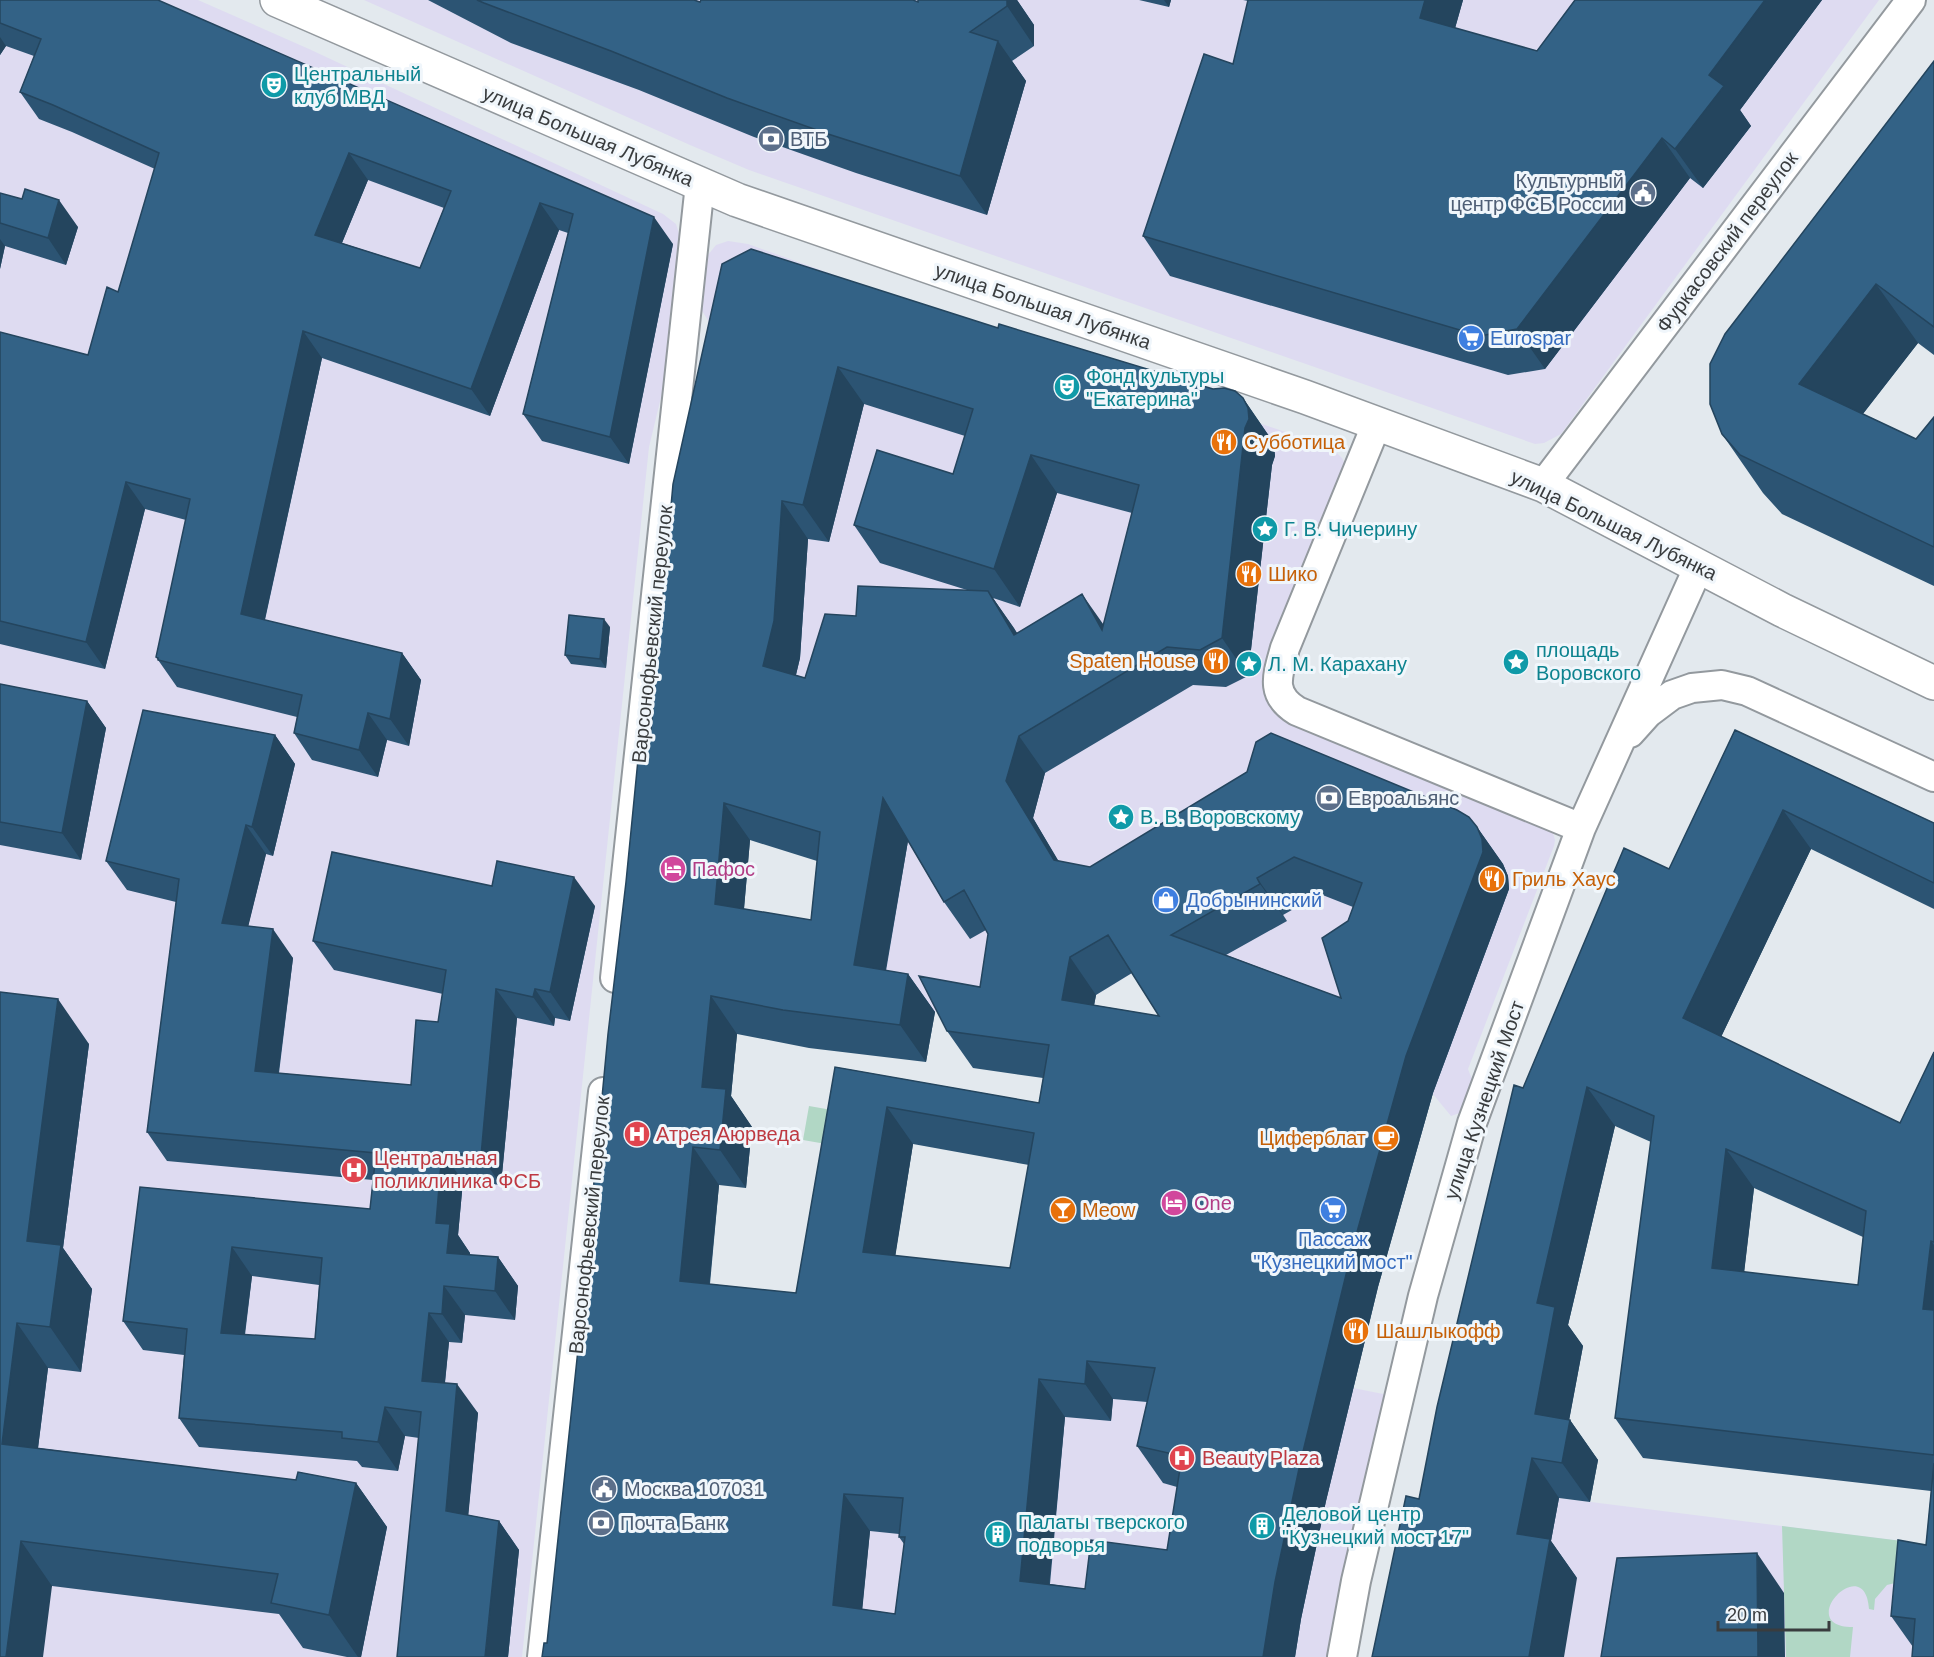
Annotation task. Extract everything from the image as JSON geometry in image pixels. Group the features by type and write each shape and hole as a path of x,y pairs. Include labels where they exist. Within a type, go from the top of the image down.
{"main road":[{"name":"улица Большая Лубянка","path":"277,0 760,208 1377,423 1543,484 1782,610 1934,683"}],"street":[{"name":"Фуркасовский переулок","path":"1543,484 1911,0"},
{"name":"Варсонофьевский переулок","path":"612,1004 700,184"},
{"path":"1377,423 1285,648 1277,675 1282,699 1297,711 1581,828"},
{"name":"улица Кузнецкий Мост","path":"1342,1657 1356,1581 1423,1296 1472,1123 1581,828 1699,566"},
{"path":"1617,748 1648,712 1672,695 1692,688 1722,685 1747,691 1934,777"},
{"name":"Варсонофьевский переулок","path":"542,1657 605,1072"}],"shaded area":[{"path":"0,0 198,0 309,49 663,214 676,224 680,237 669,364 649,447 522,1657 0,1657"},
{"path":"364,0 1879,0 1561,434 1544,443 1535,444 749,170"},
{"path":"728,241 748,244 1067,358 1324,445 1342,458 1345,464 1265,691 1274,713 1284,721 1546,827 1553,833 1555,840 1468,1069 1475,1087 1468,1110 1451,1116 1432,1093 1166,1024 1134,972 1096,995 1088,1037 879,1002 909,834 659,765 709,322 699,306 703,265 716,245"},
{"path":"1353,1388 1388,1395 1330,1657 857,1657 883,1406"},
{"path":"1559,1498 1934,1545 1934,1657 1408,1657"}],"green space":[{"path":"809,1106 849,1113 843,1147 803,1140"},
{"path":"1782,1526 1934,1545 1895,1583 1887,1585 1875,1599 1874,1610 1869,1609 1865,1593 1856,1586 1846,1588 1830,1605 1829,1616 1836,1624 1853,1627 1850,1657 1786,1657"}],"building":[{"path":"0,0 158,0 654,217 610,437 523,414 573,214 540,203 471,389 303,331 241,614 402,653 390,719 368,713 359,750 294,733 302,695 158,660 156,657 190,499 126,482 86,642 0,621 0,332 88,355 107,287 118,292 159,153 20,92 41,39 0,23","holes":["349,153 451,191 420,268 315,235"]},
{"path":"477,0 694,0 700,2 701,0 913,0 918,2 918,0 1007,0 1007,6 970,32 998,41 960,176 828,134 727,98"},
{"path":"1248,0 1425,0 1420,18 1537,51 1575,0 1765,0 1709,75 1724,86 1675,149 1662,138 1517,329 1480,336 1143,236 1204,54 1233,64"},
{"path":"1934,61 1934,327 1876,284 1799,384 1916,439 1934,417 1934,547 1740,455 1722,434 1710,404 1710,364 1725,334"},
{"path":"25,189 59,200 48,238 0,223 0,193 22,199"},
{"path":"751,249 998,328 999,324 1213,389 1224,388 1235,391 1243,398 1248,408 1249,419 1245,428 1222,638 1200,650 1167,647 1019,736 1006,781 1054,860 1090,867 1247,772 1256,742 1271,733 1457,810 1469,817 1477,827 1482,839 1483,852 1406,1056 1352,1250 1300,1464 1275,1582 1263,1657 542,1657 544,1643 547,1643 641,729 651,730 673,484 722,264","holes":["838,367 973,409 953,474 877,450 854,525 994,569 1031,455 1139,485 1102,630 1082,594 1014,635 988,591 858,586 856,616 825,614 805,678 763,666 774,621 782,501 803,505","883,798 944,902 964,890 988,934 980,987 919,976 947,1031 1049,1045 1039,1103 835,1067 796,1293 680,1281 693,1147 720,1150 726,1089 702,1087 711,996 783,1010 900,1025 908,974 854,965","724,803 820,832 811,920 715,904","1294,857 1362,883 1348,921 1322,938 1341,998 1171,935 1260,884 1257,878","1108,935 1159,1016 1062,1000 1070,957","887,1107 1034,1133 1010,1268 863,1252","1087,1361 1155,1368 1137,1446 1182,1456 1167,1550 1091,1540 1085,1589 1020,1581 1039,1379 1085,1384","844,1494 903,1498 899,1537 905,1537 895,1614 833,1605"]},
{"path":"569,615 604,619 600,659 565,655"},
{"path":"0,684 87,701 62,833 0,822"},
{"path":"143,710 275,735 252,827 246,825 222,923 273,929 255,1071 411,1085 416,1020 438,1022 446,970 313,941 332,852 492,886 497,861 574,877 550,992 535,989 533,997 496,989 481,1156 442,1152 436,1223 450,1224 447,1253 498,1257 495,1291 444,1286 442,1314 429,1313 422,1381 457,1384 446,1511 499,1521 485,1657 397,1657 421,1412 385,1407 378,1442 342,1438 342,1432 179,1418 187,1329 123,1321 140,1187 370,1209 376,1153 147,1132 179,879 106,861","holes":["232,1247 322,1258 315,1339 221,1333"]},
{"path":"1735,730 1934,823 1934,883 1783,810 1683,1018 1900,1123 1934,1052 1934,1242 1931,1241 1923,1309 1934,1310 1934,1455 1615,1418 1654,1116 1587,1087 1537,1303 1555,1307 1535,1414 1570,1420 1562,1463 1532,1458 1517,1534 1550,1539 1529,1657 1372,1657 1406,1496 1419,1499 1437,1407 1514,1085 1523,1088 1624,848 1669,869","holes":["1726,1149 1866,1211 1858,1285 1712,1268"]},
{"path":"0,992 58,999 27,1241 61,1245 50,1327 17,1323 2,1444 296,1480 298,1472 356,1483 329,1615 271,1603 278,1574 21,1541 6,1657 0,1657"},
{"path":"1934,1463 1934,1657 1912,1657 1915,1619 1891,1616 1898,1540 1926,1545"},
{"path":"1757,1553 1758,1657 1601,1657 1617,1558"}],"place":[{"name":"Центральный клуб МВД","path":"274,85"},
{"name":"ВТБ","path":"771,139"},
{"name":"Культурный центр ФСБ России","path":"1643,193"},
{"name":"Eurospar","path":"1471,338"},
{"name":"Фонд культуры \"Екатерина\"","path":"1067,387"},
{"name":"Субботица","path":"1224,442"},
{"name":"Г. В. Чичерину","path":"1265,529"},
{"name":"Шико","path":"1249,574"},
{"name":"Spaten House","path":"1216,661"},
{"name":"площадь Воровского","path":"1516,662"},
{"name":"Л. М. Карахану","path":"1249,664"},
{"name":"Евроальянс","path":"1329,798"},
{"name":"В. В. Воровскому","path":"1121,817"},
{"name":"Пафос","path":"673,869"},
{"name":"Гриль Хаус","path":"1492,879"},
{"name":"Добрынинский","path":"1166,900"},
{"name":"Атрея Аюрведа","path":"637,1134"},
{"name":"Циферблат","path":"1386,1138"},
{"name":"Центральная поликлиника ФСБ","path":"354,1170"},
{"name":"One","path":"1174,1203"},
{"name":"Meow","path":"1063,1210"},
{"name":"Пассаж \"Кузнецкий мост\"","path":"1333,1210"},
{"name":"Шашлыкофф","path":"1356,1331"},
{"name":"Beauty Plaza","path":"1182,1458"},
{"name":"Москва 107031","path":"604,1489"},
{"name":"Почта Банк","path":"601,1523"},
{"name":"Деловой центр \"Кузнецкий мост 17\"","path":"1262,1526"},
{"name":"Палаты тверского подворья","path":"998,1534"}]}
